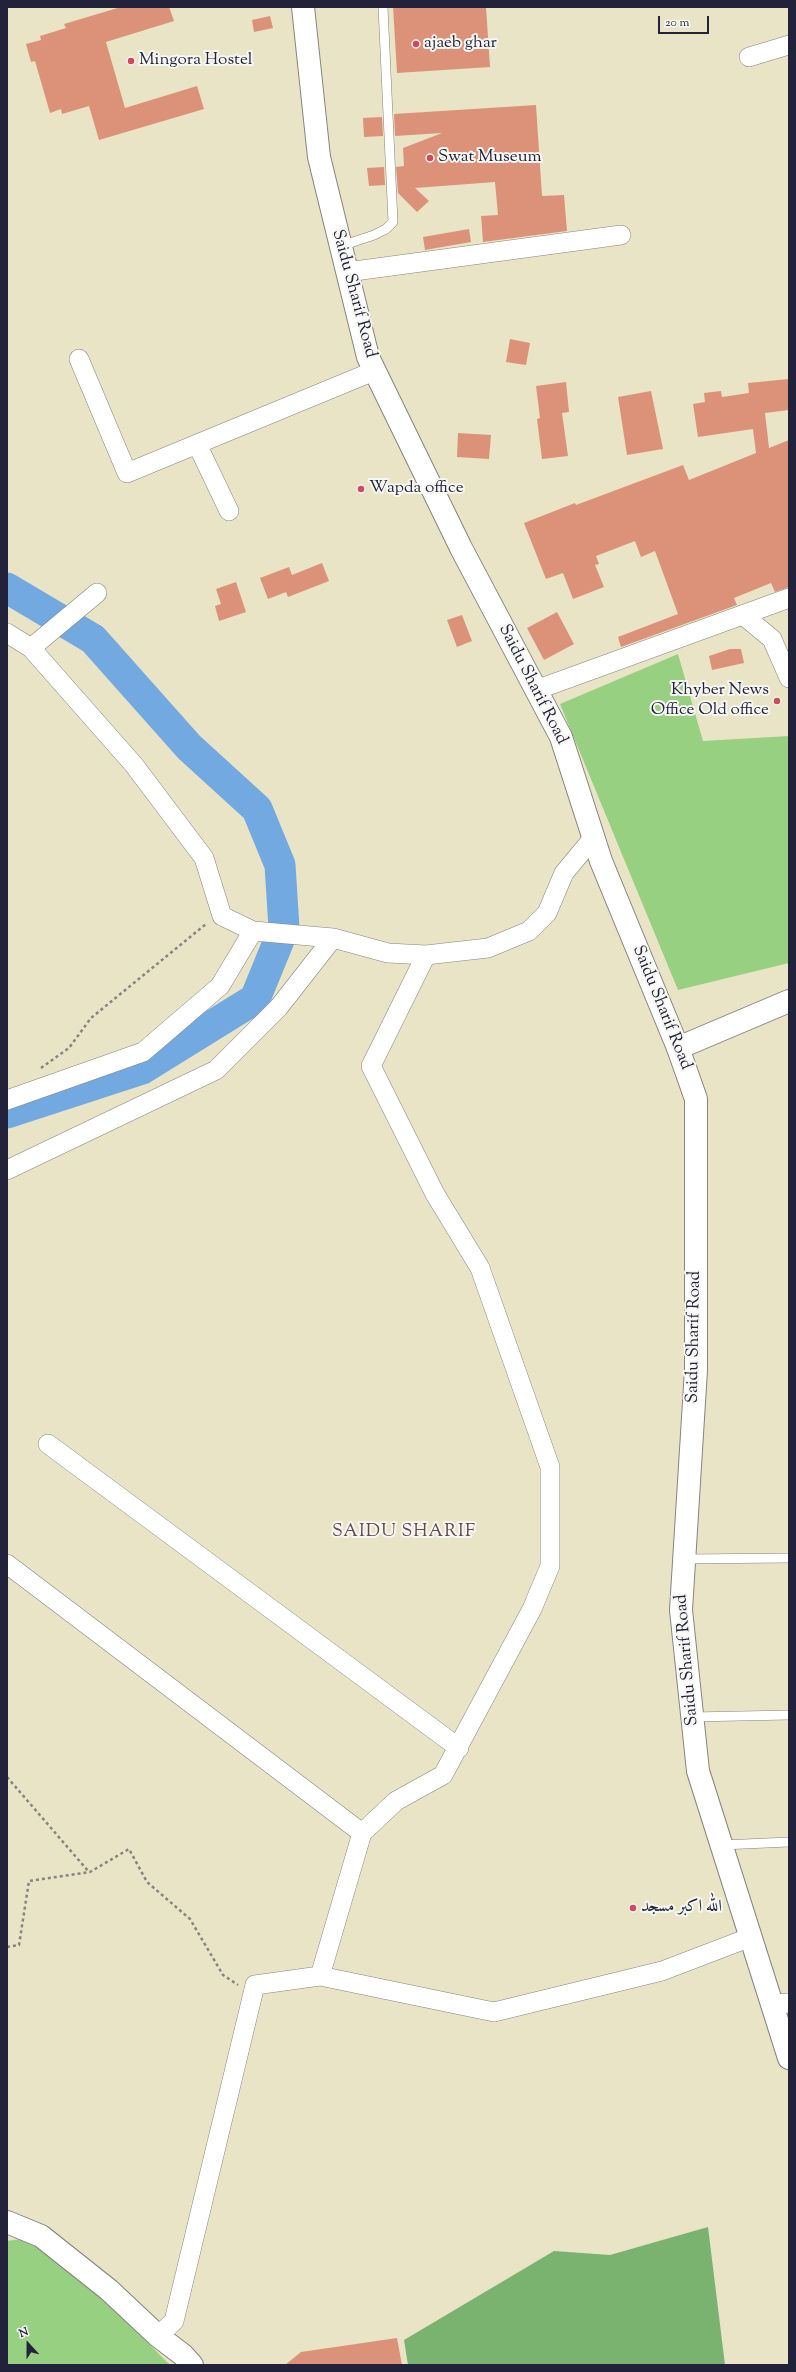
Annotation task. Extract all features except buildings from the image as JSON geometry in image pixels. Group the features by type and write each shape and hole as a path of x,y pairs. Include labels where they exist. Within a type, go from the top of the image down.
{"main road":[{"name":"Saidu Sharif Road","path":"303,7 319,157 368,357 461,548 561,737 601,861 678,1048 696,1099 696,1370 681,1610 698,1771 751,1937 780,2003 789,2058"},
{"path":"678,1048 789,1001"},
{"path":"9,2222 41,2236 103,2285 158,2336 183,2355 192,2365"}],"street":[{"path":"749,57 789,45"},
{"path":"347,272 621,235"},
{"path":"79,359 127,473 374,371"},
{"path":"197,444 229,511"},
{"path":"32,648 97,593"},
{"path":"536,690 789,598"},
{"path":"743,614 772,639 789,678"},
{"path":"7,633 32,648 134,764 204,858 222,916 254,931 333,938 388,953 426,955 488,948 530,931 547,913 564,873 594,837"},
{"path":"7,1100 143,1052 220,986 254,931"},
{"path":"7,1170 216,1070 280,1007 333,938"},
{"path":"320,1976 362,1833 396,1801 443,1775 532,1609 550,1566 550,1467 480,1268 435,1194 371,1066 426,955"},
{"path":"48,1444 458,1748"},
{"path":"7,1564 362,1833"},
{"path":"158,2336 174,2321 255,1985 320,1976 494,2012 662,1971 751,1937"}],"lane":[{"path":"341,246 374,235 386,229 393,222 383,7"},
{"path":"684,1559 789,1558"},
{"path":"692,1717 789,1715"},
{"path":"722,1845 789,1842"}],"path":[{"path":"36,1071 69,1048 91,1018 132,983 209,922 222,916"},
{"path":"7,1776 90,1872"},
{"path":"7,1948 19,1945 29,1881 90,1872 129,1849 147,1882 190,1919 223,1975 253,1995"}],"green space":[{"path":"678,654 703,741 789,736 789,963 678,990 560,704"},
{"path":"708,2227 725,2365 408,2365 404,2340 554,2251 610,2255"},
{"path":"41,2236 170,2365 7,2365 7,2241"}],"waterway":[{"path":"7,588 93,639 189,747 257,809 280,865 284,928 255,999 142,1069 7,1113"}],"place":[{"name":"ajaeb ghar","path":"416,44"},
{"name":"Mingora Hostel","path":"131,61"},
{"name":"Swat Museum","path":"430,158"},
{"name":"Wapda office","path":"361,489"},
{"name":"Khyber News Office Old office","path":"777,701"},
{"name":"اللہ اکبر مسجد","path":"633,1908"}],"district":[{"name":"SAIDU SHARIF","path":"404,1533"}]}
